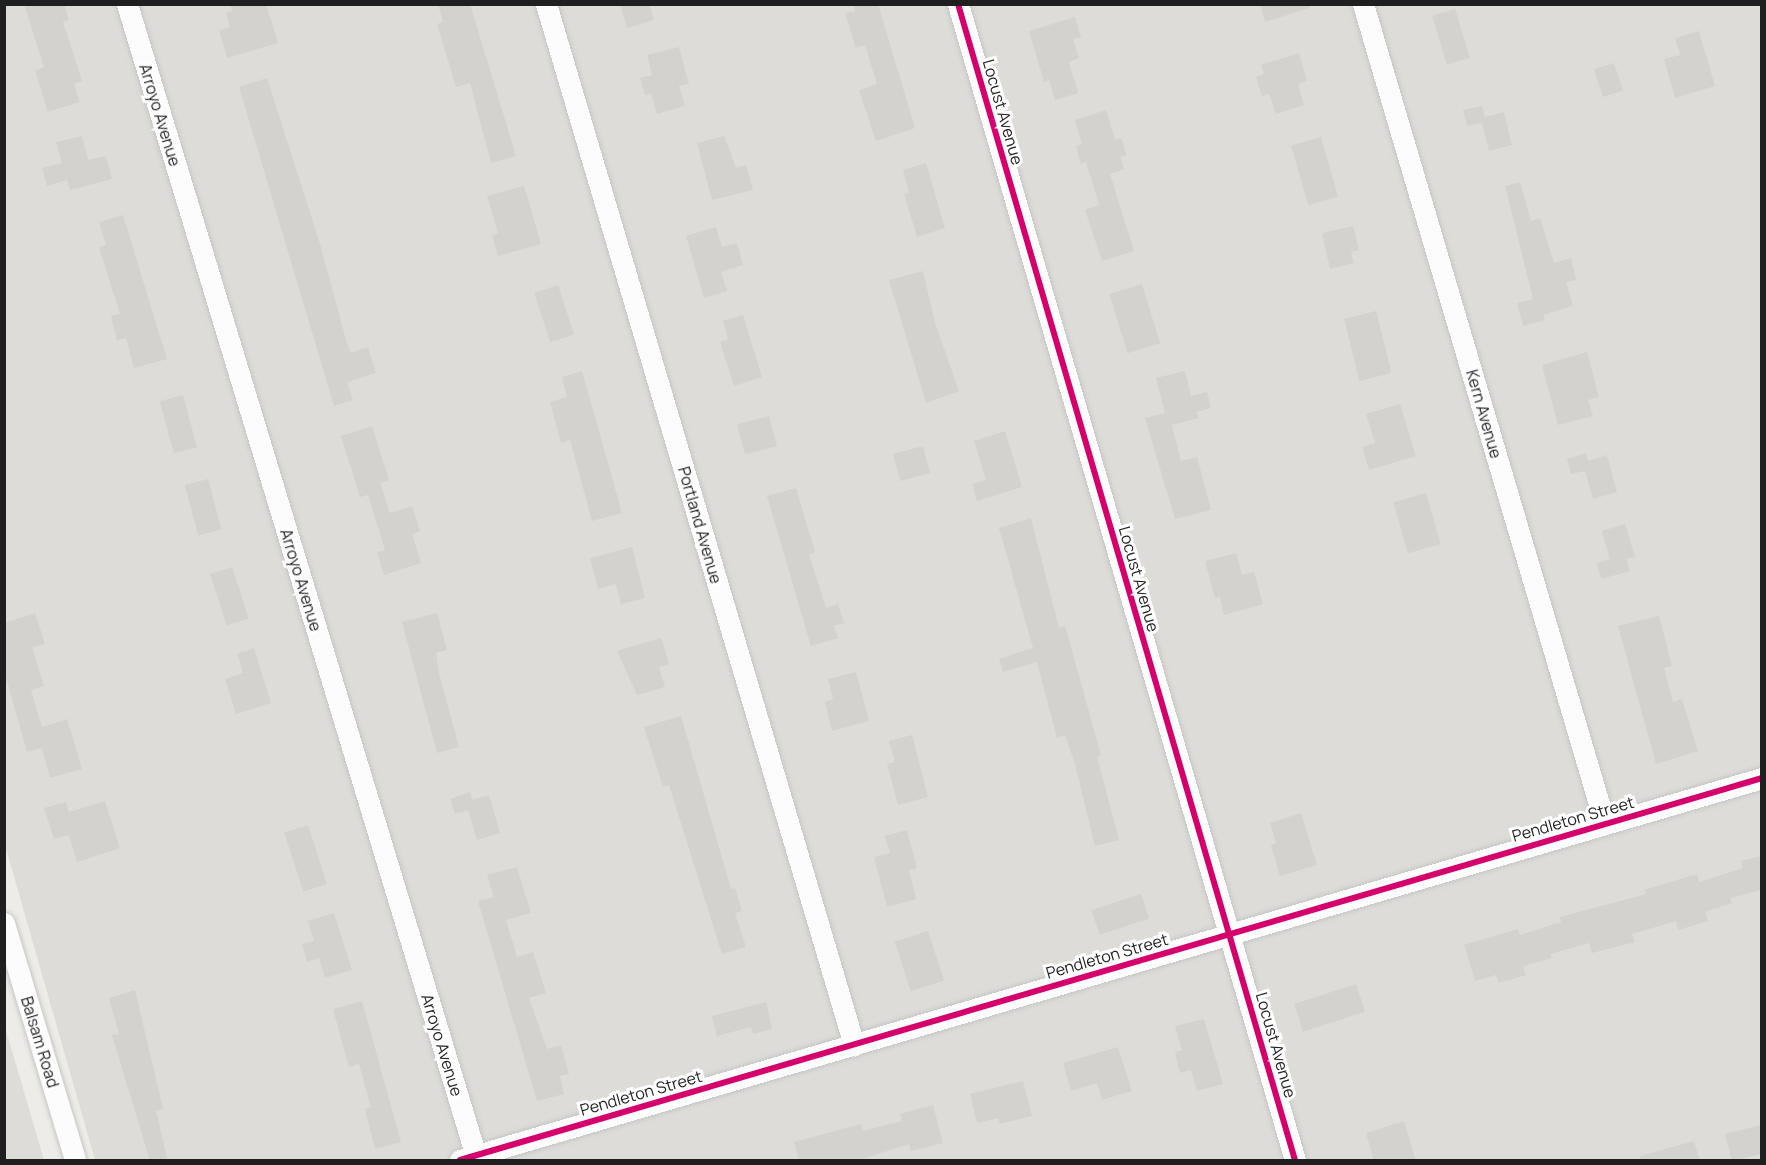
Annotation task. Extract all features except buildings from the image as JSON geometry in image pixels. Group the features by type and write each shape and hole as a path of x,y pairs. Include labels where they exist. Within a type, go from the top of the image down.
{"street":[{"name":"Arroyo Avenue","path":"127,4 468,1158"},
{"name":"Portland Avenue","path":"546,4 854,1045"},
{"name":"Locust Avenue","path":"958,4 1296,1161"},
{"name":"Kern Avenue","path":"1363,4 1605,824"},
{"name":"Pendleton Street","path":"468,1158 1761,778"},
{"name":"Balsam Road","path":"4,923 75,1161"}],"shaded area":[{"path":"5,5 1761,5 1761,1160 95,1160 5,845"},
{"path":"5,1027 44,1160 5,1160"}],"cycle path":[{"path":"958,4 1295,1160"},
{"path":"460,1160 1762,778"}]}
